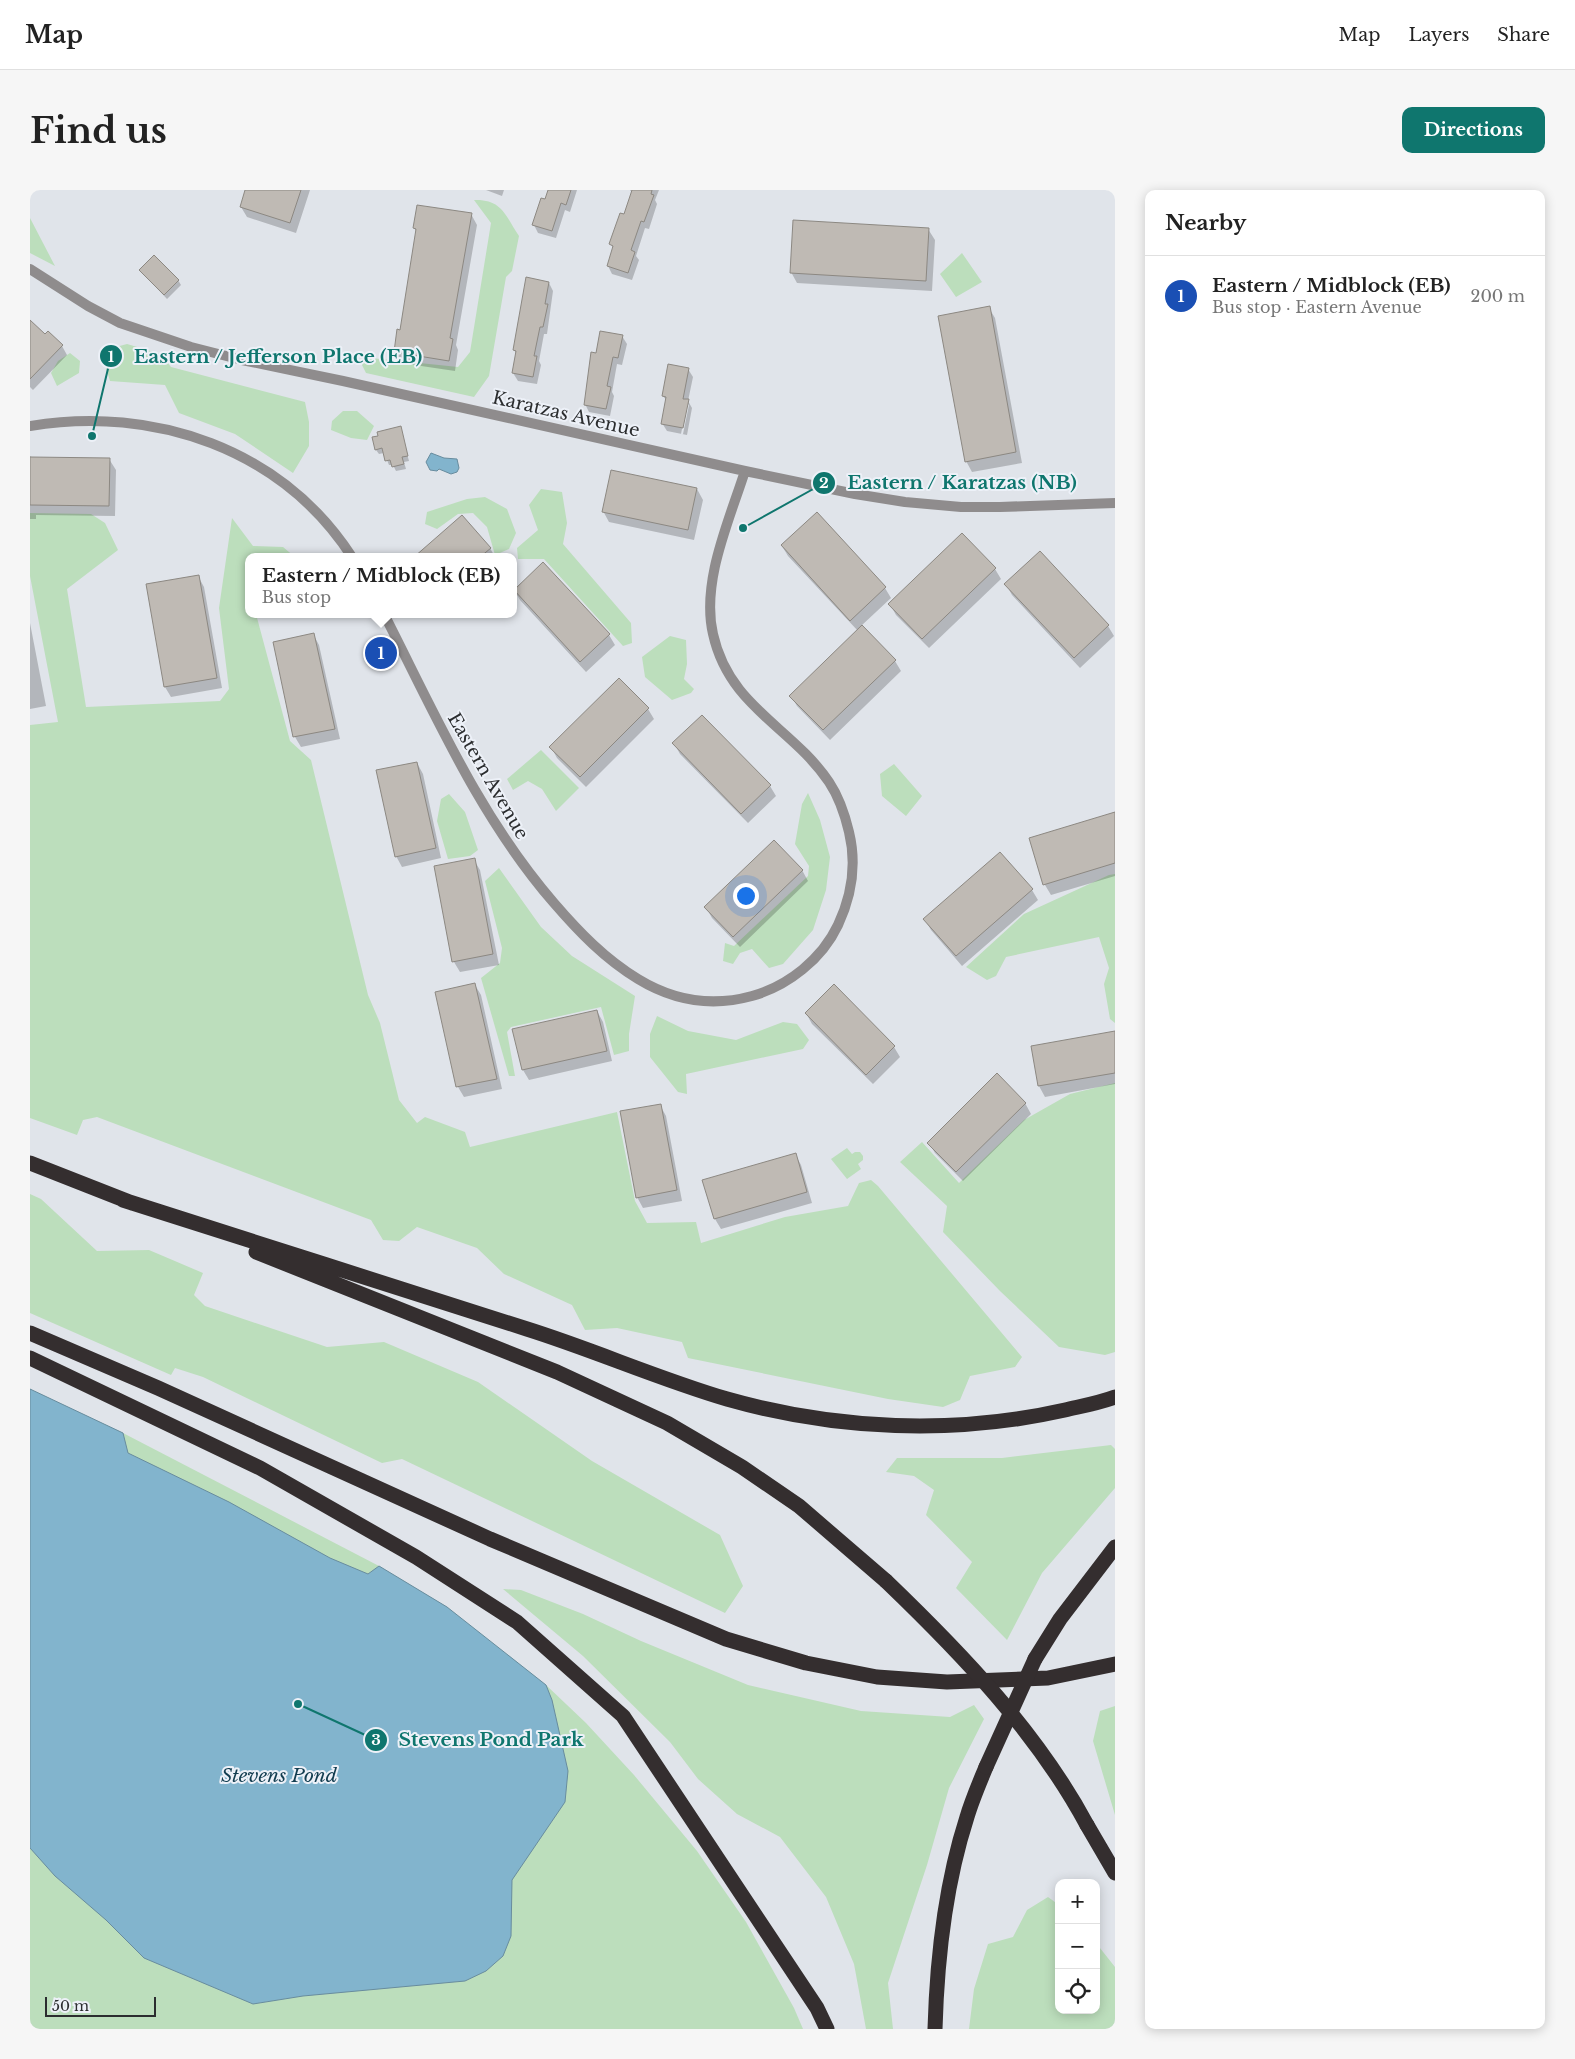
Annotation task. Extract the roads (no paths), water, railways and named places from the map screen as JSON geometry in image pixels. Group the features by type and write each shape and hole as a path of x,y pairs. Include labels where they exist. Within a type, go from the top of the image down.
{"highway":[{"path":"30,1163 557,1372 667,1423 742,1467 799,1506 886,1581 980,1676 1041,1752 1071,1795 1115,1873"},
{"path":"123,1200 573,1343 660,1376 760,1407 828,1420 899,1426 968,1424 1038,1416 1115,1398"},
{"path":"30,1334 158,1388 490,1539 726,1639 806,1663 877,1677 947,1682 1048,1678 1115,1664"},
{"path":"30,1358 260,1468 416,1557 517,1622 623,1716 817,2008 826,2029"},
{"path":"935,2029 936,1986 948,1901 966,1818 986,1767 1035,1659 1060,1620 1115,1547"}],"street":[{"name":"Karatzas Avenue","path":"30,269 81,302 120,323 191,348 745,471 855,494 905,502 961,507 1115,503"},
{"path":"30,426 72,420 118,421 158,427 205,441 251,462 293,489 318,513 349,553"},
{"name":"Eastern Avenue","path":"386,618 469,781 497,828 543,891 584,936 604,956 625,971 651,987 669,995 706,1003 741,999 760,994 792,977 814,959 826,946 835,932 848,900 852,883 853,858 845,817 832,786 812,761 762,716 741,692 726,669 713,636 709,602 713,574 745,471"}],"water":[{"path":"431,453 444,458 457,459 459,468 457,472 451,474 439,469 437,471 430,470 426,462"},
{"name":"Stevens Pond","path":"30,1389 123,1433 128,1453 229,1502 330,1558 368,1574 379,1566 447,1607 546,1685 552,1700 568,1771 565,1802 512,1880 511,1936 503,1956 486,1971 465,1981 303,1996 253,2004 144,1958 106,1920 55,1876 30,1848"}],"place":[{"name":"Eastern / Jefferson Place (EB)","path":"92,436"},
{"name":"Eastern / Karatzas (NB)","path":"743,528"},
{"name":"Eastern / Midblock (EB)","path":"381,653"},
{"name":"Stevens Pond Park","path":"298,1704"}]}
